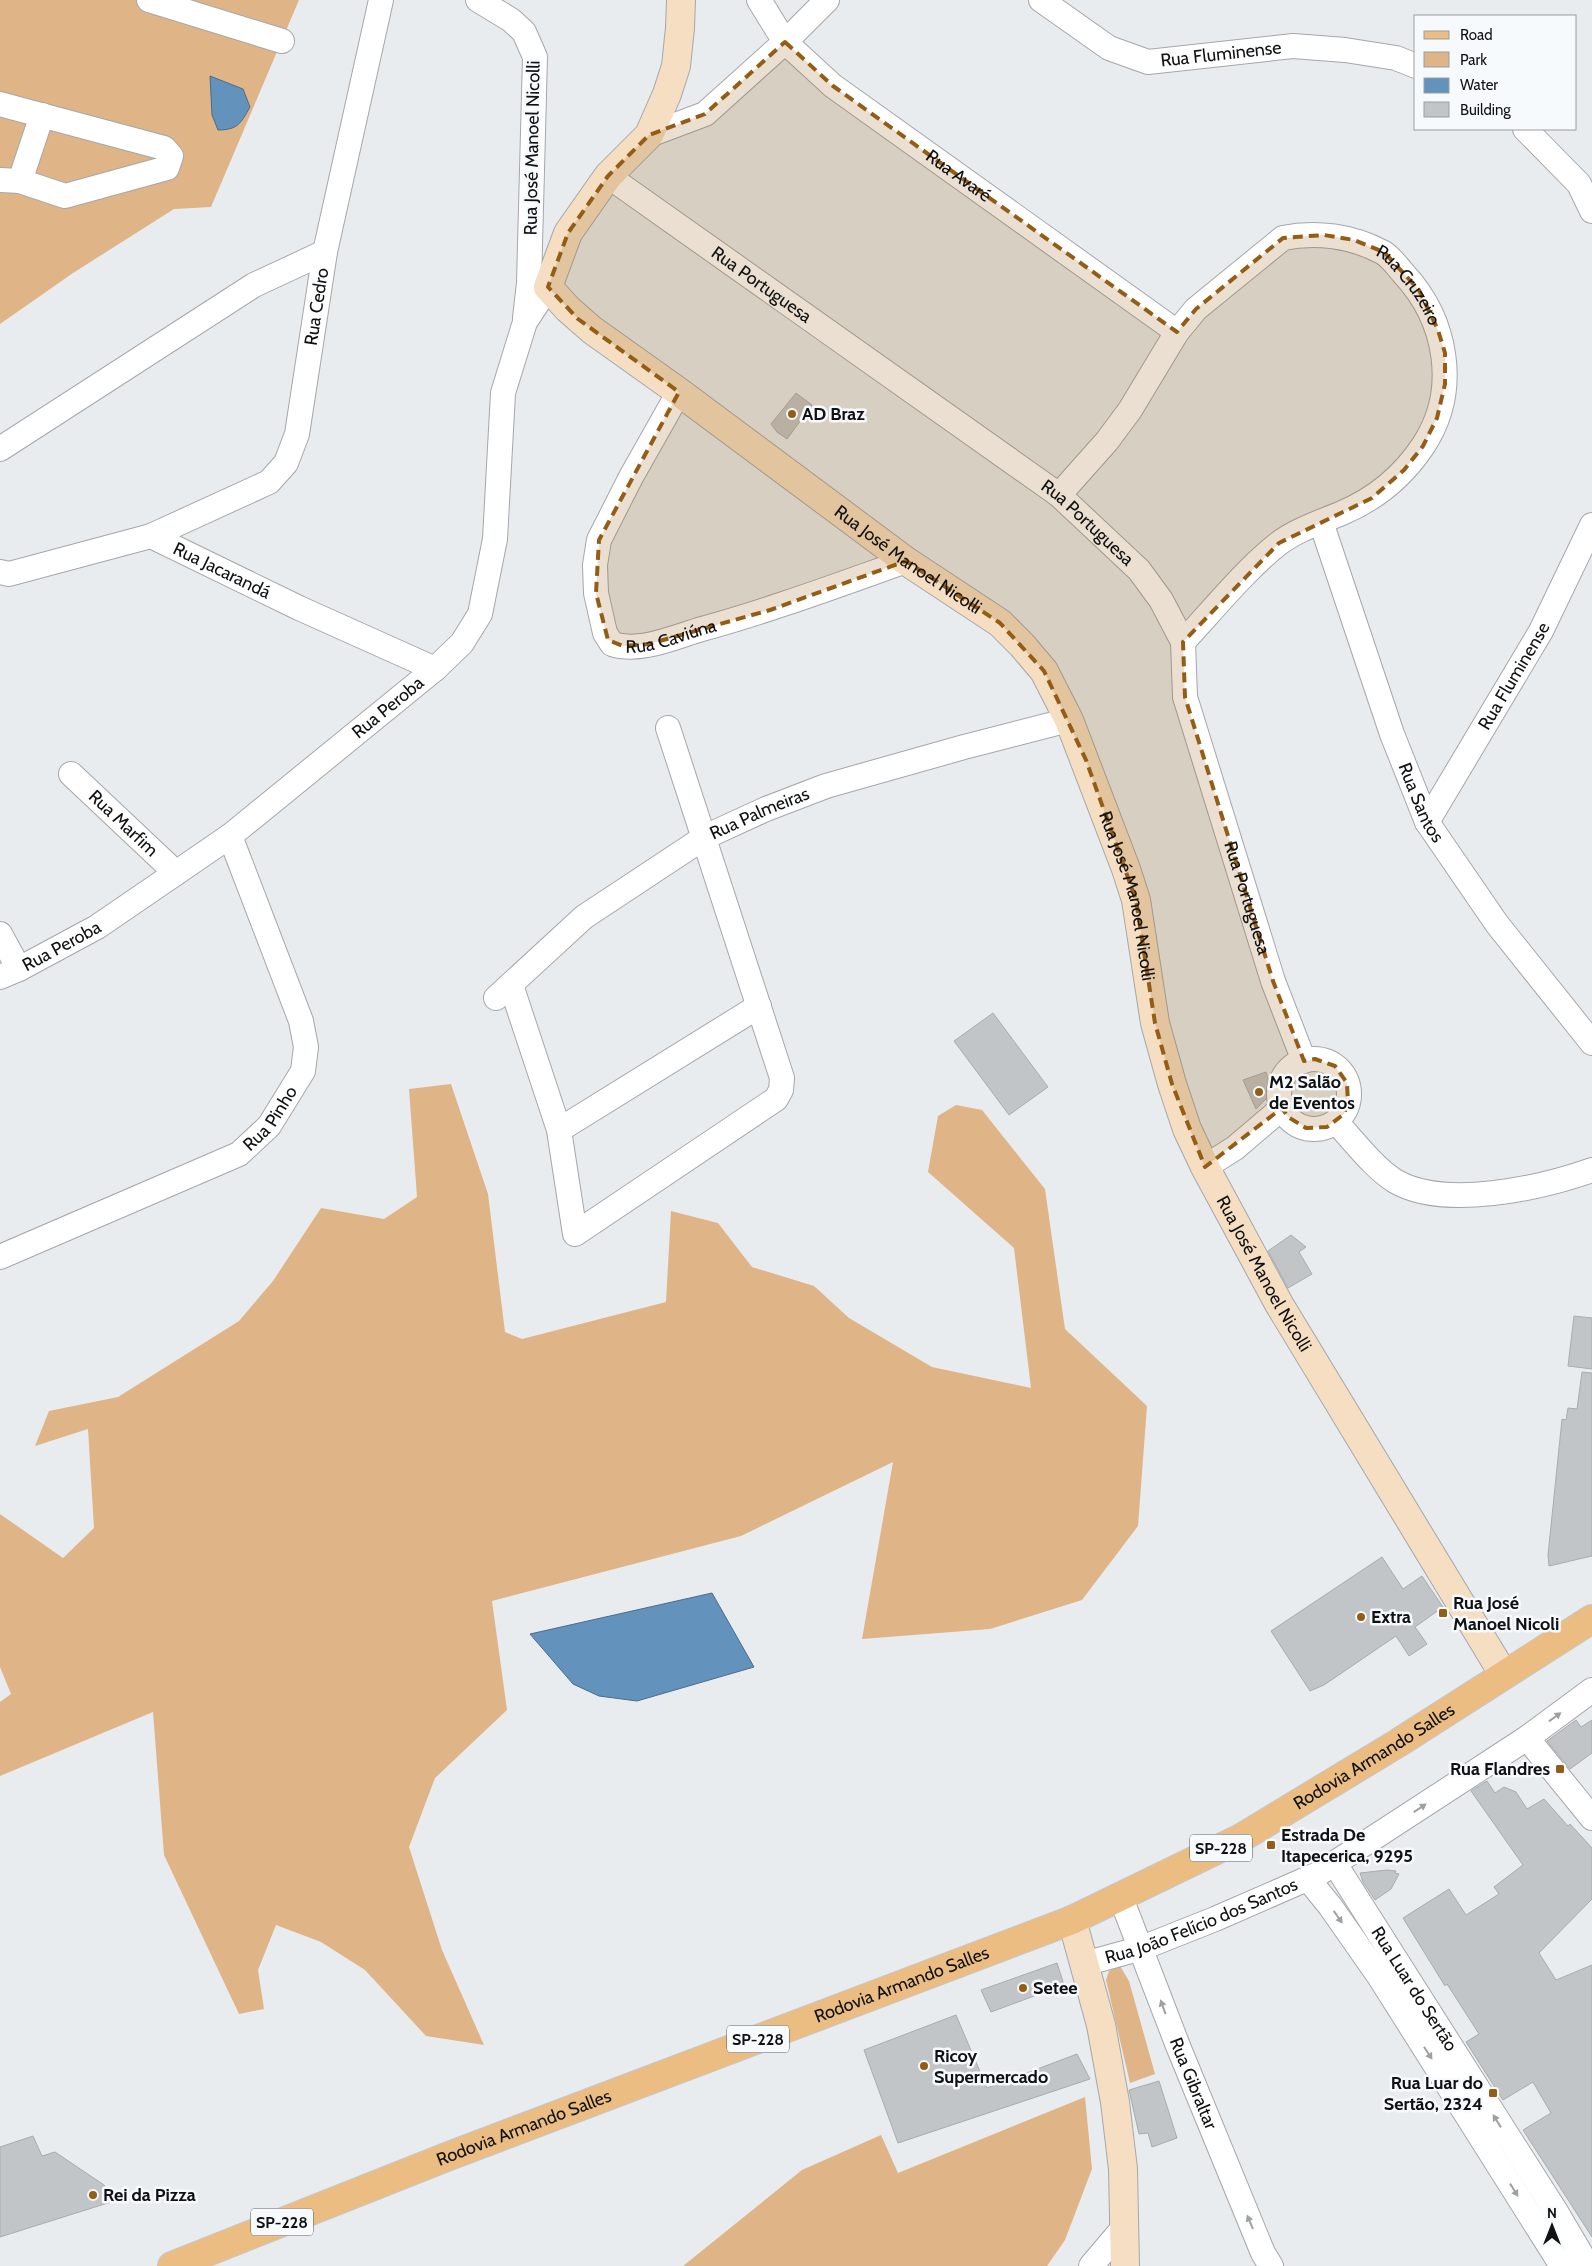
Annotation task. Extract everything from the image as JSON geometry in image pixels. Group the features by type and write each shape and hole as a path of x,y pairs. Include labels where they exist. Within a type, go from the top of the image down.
{"main road":[{"path":"548,286 568,233 608,176 649,135 667,94 676,66 681,0"},
{"name":"Rua José Manoel Nicolli","path":"548,286 578,319 906,561 1000,623 1044,671 1069,720 1126,868 1136,900 1159,1036 1184,1120 1205,1167 1279,1304 1504,1675"},
{"name":"Rodovia Armando Salles","path":"172,2266 449,2156 1072,1920 1121,1898 1241,1838 1398,1743 1592,1619"},
{"path":"1072,1920 1101,2025 1115,2102 1123,2169 1126,2226 1125,2266"}],"street":[{"path":"149,0 282,41"},
{"name":"Rua Cedro","path":"151,536 269,482 286,463 297,434 325,252 381,0"},
{"name":"Rua José Manoel Nicolli","path":"478,0 511,20 524,32 535,57 529,283 525,322"},
{"name":"Rua Avaré","path":"759,0 785,42 833,86 1177,332"},
{"path":"649,135 705,114 785,42 827,0"},
{"name":"Rua Fluminense","path":"1041,0 1109,48 1148,62 1293,46 1345,50 1388,57 1414,65"},
{"path":"0,104 42,115 164,148 171,156 167,168 65,196 10,180 42,115"},
{"path":"1527,130 1579,184 1592,210"},
{"name":"Rua Portuguesa","path":"608,176 1059,495 1139,570 1161,600 1183,642 1185,697 1273,981 1304,1061"},
{"name":"Rua Cruzeiro","path":"1059,495 1107,441 1130,410 1177,332 1196,309 1283,238 1295,235 1324,235 1354,240 1384,252 1419,290 1438,330 1445,353 1445,384 1436,418 1423,446 1399,476 1372,498 1279,543 1183,642"},
{"path":"0,449 254,285 325,252"},
{"name":"Rua Peroba","path":"9,973 97,927 230,836 435,669 462,644 480,614 495,539 503,393 525,322 548,286"},
{"name":"Rua Caviúna","path":"679,392 631,476 599,540 595,564 596,593 605,633 612,644 623,646 643,645 687,634 770,610 906,561"},
{"name":"Rua Santos","path":"1321,522 1392,734 1427,822 1497,924 1592,1043"},
{"name":"Rua Fluminense","path":"1427,822 1541,631 1592,525"},
{"name":"Rua Jacarandá","path":"0,572 9,574 151,536 299,608 435,669"},
{"name":"Rua Palmeiras","path":"559,1130 503,991 584,917 705,837 766,809 826,786 1069,720"},
{"path":"668,728 705,837 759,1006 782,1078 781,1090 776,1099 575,1234 559,1130 759,1006"},
{"name":"Rua Marfim","path":"71,774 176,873"},
{"name":"Rua Pinho","path":"0,1257 239,1154 268,1126 303,1071 306,1047 301,1021 230,836"},
{"path":"0,934 9,973"},
{"path":"1315,1059 1325,1061 1335,1066 1345,1078 1349,1093 1348,1104 1344,1114 1327,1127 1306,1128 1292,1121 1282,1108 1279,1097 1285,1074 1293,1066 1304,1061 1315,1059"},
{"path":"1205,1167 1235,1148 1282,1108"},
{"path":"1336,1122 1383,1171 1396,1181 1421,1191 1439,1195 1468,1196 1496,1192 1592,1170"},
{"name":"Rua João Felício dos Santos","path":"1084,1964 1142,1948 1308,1879 1336,1864 1527,1738 1592,1690"},
{"path":"1527,1738 1592,1818"},
{"name":"Rua Luar do Sertão","path":"1336,1864 1418,2017 1562,2266"},
{"name":"Rua Luar do Sertão","path":"1308,1879 1418,2017 1558,2215 1588,2266"},
{"name":"Rua Gibraltar","path":"1121,1898 1226,2167 1263,2253 1271,2266"},
{"path":"1091,2266 1126,2226"}],"highlighted area":[{"path":"785,42 833,86 1177,332 1196,309 1283,238 1324,235 1354,240 1384,252 1419,290 1438,330 1445,353 1445,384 1437,418 1423,446 1404,470 1372,498 1279,543 1183,642 1185,697 1273,981 1304,1061 1315,1059 1335,1066 1347,1083 1348,1104 1344,1114 1327,1127 1306,1128 1288,1117 1282,1108 1205,1167 1172,1084 1155,1023 1136,900 1086,760 1044,671 1000,623 906,561 770,610 649,644 623,646 608,640 596,593 599,540 679,392 578,319 548,287 568,233 608,176 649,135 705,114"}],"green space":[{"path":"0,0 299,0 211,207 174,209 73,273 0,324"},
{"path":"451,1084 488,1194 505,1332 522,1339 666,1302 671,1211 718,1223 752,1267 814,1286 849,1318 932,1367 1031,1388 1014,1248 928,1172 938,1116 956,1105 982,1110 1045,1189 1065,1329 1147,1406 1138,1526 1082,1600 990,1629 862,1639 893,1462 741,1536 492,1601 507,1710 435,1778 409,1847 442,1950 484,2045 426,2036 365,1970 321,1942 276,1925 258,1970 264,2009 239,2014 164,1855 153,1712 0,1776 0,1702 11,1694 0,1667 0,1514 63,1558 94,1528 88,1429 35,1446 49,1411 118,1397 239,1321 273,1281 321,1208 384,1219 417,1197 409,1089"},
{"path":"1120,1966 1129,1981 1155,2074 1130,2083 1106,1980 1109,1971"},
{"path":"1085,2097 1092,2169 1065,2240 1047,2266 683,2266 802,2170 881,2135 898,2173"}],"water":[{"path":"210,76 243,89 250,107 235,127 218,130 212,115"},
{"path":"712,1593 754,1667 637,1701 599,1696 573,1684 530,1634"}],"building":[{"name":"AD Braz","path":"796,393 812,405 787,439 777,432 771,424"},
{"path":"993,1013 1048,1087 1009,1115 954,1041"},
{"name":"M2 Salão de Eventos","path":"1266,1072 1271,1089 1269,1096 1256,1109 1243,1080"},
{"path":"1291,1235 1306,1247 1299,1252 1312,1274 1288,1288 1268,1251"},
{"path":"1574,1316 1592,1318 1592,1369 1568,1366"},
{"path":"1582,1372 1592,1373 1592,1556 1549,1566 1548,1555 1562,1419 1566,1420 1568,1408 1577,1409"},
{"name":"Extra","path":"1382,1557 1403,1589 1422,1576 1443,1607 1415,1627 1427,1644 1409,1656 1396,1636 1324,1685 1310,1691 1271,1631"},
{"path":"1576,1720 1581,1727 1592,1720 1592,1753 1570,1769 1547,1741"},
{"path":"1487,1781 1495,1793 1504,1787 1516,1792 1527,1809 1544,1799 1568,1826 1570,1824 1592,1848 1592,1899 1539,1953 1556,1980 1592,1965 1592,2237 1523,2130 1551,2113 1533,2082 1503,2100 1466,2042 1479,2034 1447,1984 1445,1986 1403,1918 1449,1889 1466,1915 1499,1894 1494,1887 1523,1865 1471,1791"},
{"path":"1396,1871 1395,1873 1399,1874 1391,1889 1375,1900 1363,1882 1360,1873"},
{"name":"Setee","path":"1057,1963 1064,1985 991,2012 981,1990"},
{"name":"Ricoy Supermercado","path":"956,2015 987,2088 1077,2054 1090,2079 898,2143 864,2050"},
{"path":"1159,2081 1177,2138 1152,2147 1148,2133 1139,2134 1129,2090"},
{"path":"33,2136 42,2156 55,2152 104,2185 111,2202 0,2237 0,2147"}],"place":[{"name":"AD Braz","path":"792,414"},
{"name":"M2 Salão de Eventos","path":"1259,1092"},
{"name":"Rua José Manoel Nicoli","path":"1443,1613"},
{"name":"Extra","path":"1361,1617"},
{"name":"Rua Flandres","path":"1560,1769"},
{"name":"Estrada De Itapecerica, 9295","path":"1271,1845"},
{"name":"Setee","path":"1023,1988"},
{"name":"Ricoy Supermercado","path":"924,2066"},
{"name":"Rua Luar do Sertão, 2324","path":"1493,2093"},
{"name":"Rei da Pizza","path":"93,2195"}]}
